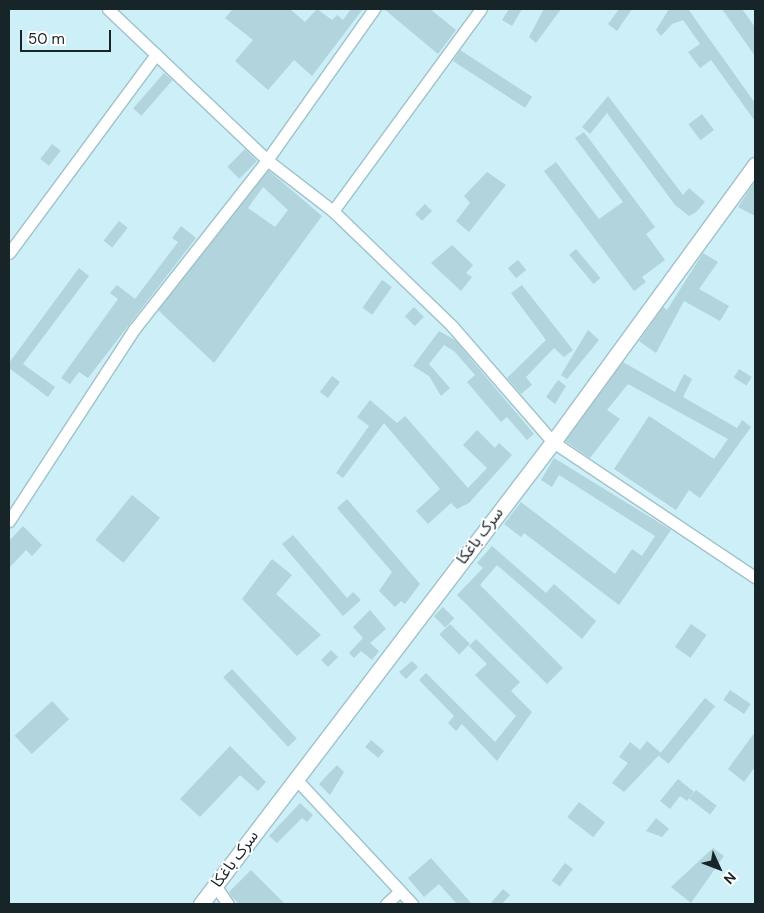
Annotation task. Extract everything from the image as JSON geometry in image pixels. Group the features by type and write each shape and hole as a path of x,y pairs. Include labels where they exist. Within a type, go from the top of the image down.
{"street":[{"path":"108,9 267,160 333,211 452,326 553,442 755,577"},
{"path":"9,521 135,328 267,160 374,9"},
{"path":"333,211 481,9"},
{"path":"9,253 156,54"},
{"name":"سرک باغکا","path":"200,904 553,442 755,165"},
{"path":"296,779 412,904"},
{"path":"215,885 228,904"},
{"path":"386,904 400,891"}],"building":[{"path":"233,9 290,9 305,22 317,9 332,20 337,15 343,20 351,9 363,9 312,76 294,60 268,90 235,61 253,40 225,18"},
{"path":"384,9 430,9 456,30 438,54"},
{"path":"509,9 522,9 512,26 502,20"},
{"path":"544,9 561,9 536,43 529,37"},
{"path":"619,9 632,9 617,31 608,24"},
{"path":"669,9 688,9 755,103 755,121 711,60 700,68 688,52 700,44 683,20 672,24 661,36 656,30"},
{"path":"722,9 742,9 755,27 755,56"},
{"path":"460,50 532,97 525,108 453,61"},
{"path":"164,73 172,80 141,116 133,108"},
{"path":"608,96 683,195 689,188 705,202 696,212 689,216 675,205 607,113 590,134 582,127"},
{"path":"702,114 714,130 700,140 688,124"},
{"path":"584,132 655,227 646,234 665,260 642,277 646,282 634,291 544,171 556,162 599,219 623,202 575,138"},
{"path":"52,144 61,151 49,166 40,159"},
{"path":"245,149 257,161 239,179 227,167"},
{"path":"268,170 322,216 214,363 158,310","holes":["263,187 288,210 275,227 248,208"]},
{"path":"487,172 506,185 469,232 456,221 470,203 464,196"},
{"path":"755,181 755,216 738,207"},
{"path":"425,204 432,211 422,221 415,214"},
{"path":"119,221 128,228 112,247 104,241"},
{"path":"181,226 196,238 88,378 79,372 70,384 61,378 118,299 110,293 117,285 135,299 178,242 172,238"},
{"path":"452,245 473,265 466,273 472,277 461,291 431,263"},
{"path":"576,249 600,278 594,284 569,255"},
{"path":"703,253 718,262 699,289 729,306 720,321 684,301 656,353 639,341 663,307 667,310"},
{"path":"518,260 526,270 516,278 508,268"},
{"path":"79,268 89,276 23,364 55,387 48,397 9,368 9,363"},
{"path":"382,280 392,287 372,315 362,308"},
{"path":"522,285 573,350 564,357 554,348 526,377 532,385 521,394 507,378 546,340 511,293"},
{"path":"414,307 424,317 415,326 405,316"},
{"path":"588,330 599,340 567,379 561,375"},
{"path":"439,331 455,340 534,434 527,440 507,417 501,422 467,382 475,375 454,351 444,345 429,364 450,388 441,396 429,376 413,366"},
{"path":"623,362 675,392 684,374 692,379 683,397 737,428 742,420 751,427 700,498 689,490 676,510 614,469 649,416 714,459 728,439 628,384 607,410 620,419 590,458 565,441"},
{"path":"739,369 752,377 746,385 734,377"},
{"path":"332,376 340,382 328,398 320,392"},
{"path":"558,380 566,386 555,404 546,397"},
{"path":"370,400 397,423 405,416 468,488 487,468 463,445 477,430 495,448 499,443 512,455 469,503 457,509 451,503 428,524 416,511 440,489 384,423 343,478 336,473 369,426 357,417"},
{"path":"554,458 671,530 619,605 524,533 521,537 504,524 521,502 615,574 632,549 642,556 655,536 559,475 552,487 541,480"},
{"path":"132,495 160,518 123,563 95,540"},
{"path":"347,499 420,584 405,604 401,601 395,607 379,591 392,572 337,508"},
{"path":"23,526 42,545 32,556 26,550 9,568 9,541"},
{"path":"293,535 347,598 353,592 361,600 343,616 282,544"},
{"path":"492,546 546,593 554,584 596,621 582,639 497,565 480,585 563,668 547,684 457,595 483,568 477,563"},
{"path":"272,559 292,575 276,594 321,635 297,656 242,599"},
{"path":"443,607 454,618 445,628 434,616"},
{"path":"370,610 386,629 370,643 379,651 372,660 361,651 354,658 349,653 363,638 353,627"},
{"path":"450,624 470,644 459,654 439,635"},
{"path":"691,624 707,635 691,658 675,647"},
{"path":"476,639 520,682 511,691 532,712 497,761 462,724 456,731 448,723 454,716 419,680 426,673 495,742 516,716 475,675 487,664 469,646"},
{"path":"331,650 338,657 328,667 321,660"},
{"path":"412,661 418,667 406,679 399,672"},
{"path":"232,669 297,738 288,747 223,677"},
{"path":"730,690 751,704 744,714 723,700"},
{"path":"705,698 715,706 669,764 658,756"},
{"path":"52,701 69,719 32,754 15,736"},
{"path":"755,732 755,767 744,782 728,769"},
{"path":"371,740 384,751 378,758 365,747"},
{"path":"647,741 661,753 624,792 612,783 628,763 619,757 630,742 640,750"},
{"path":"230,746 266,782 258,791 240,775 200,817 180,799"},
{"path":"337,765 344,772 330,795 319,784"},
{"path":"678,779 694,792 687,801 680,796 670,809 660,801"},
{"path":"696,790 717,806 710,814 689,799"},
{"path":"579,802 605,822 593,837 567,817"},
{"path":"300,803 313,815 307,822 302,818 277,843 269,836"},
{"path":"656,818 669,829 662,837 646,831"},
{"path":"713,848 724,856 691,903 671,887"},
{"path":"431,858 472,904 457,904 439,884 424,897 408,878"},
{"path":"565,863 573,869 560,887 552,881"},
{"path":"251,870 285,904 239,904 232,897 229,892"},
{"path":"503,889 510,895 502,904 490,904"}]}
